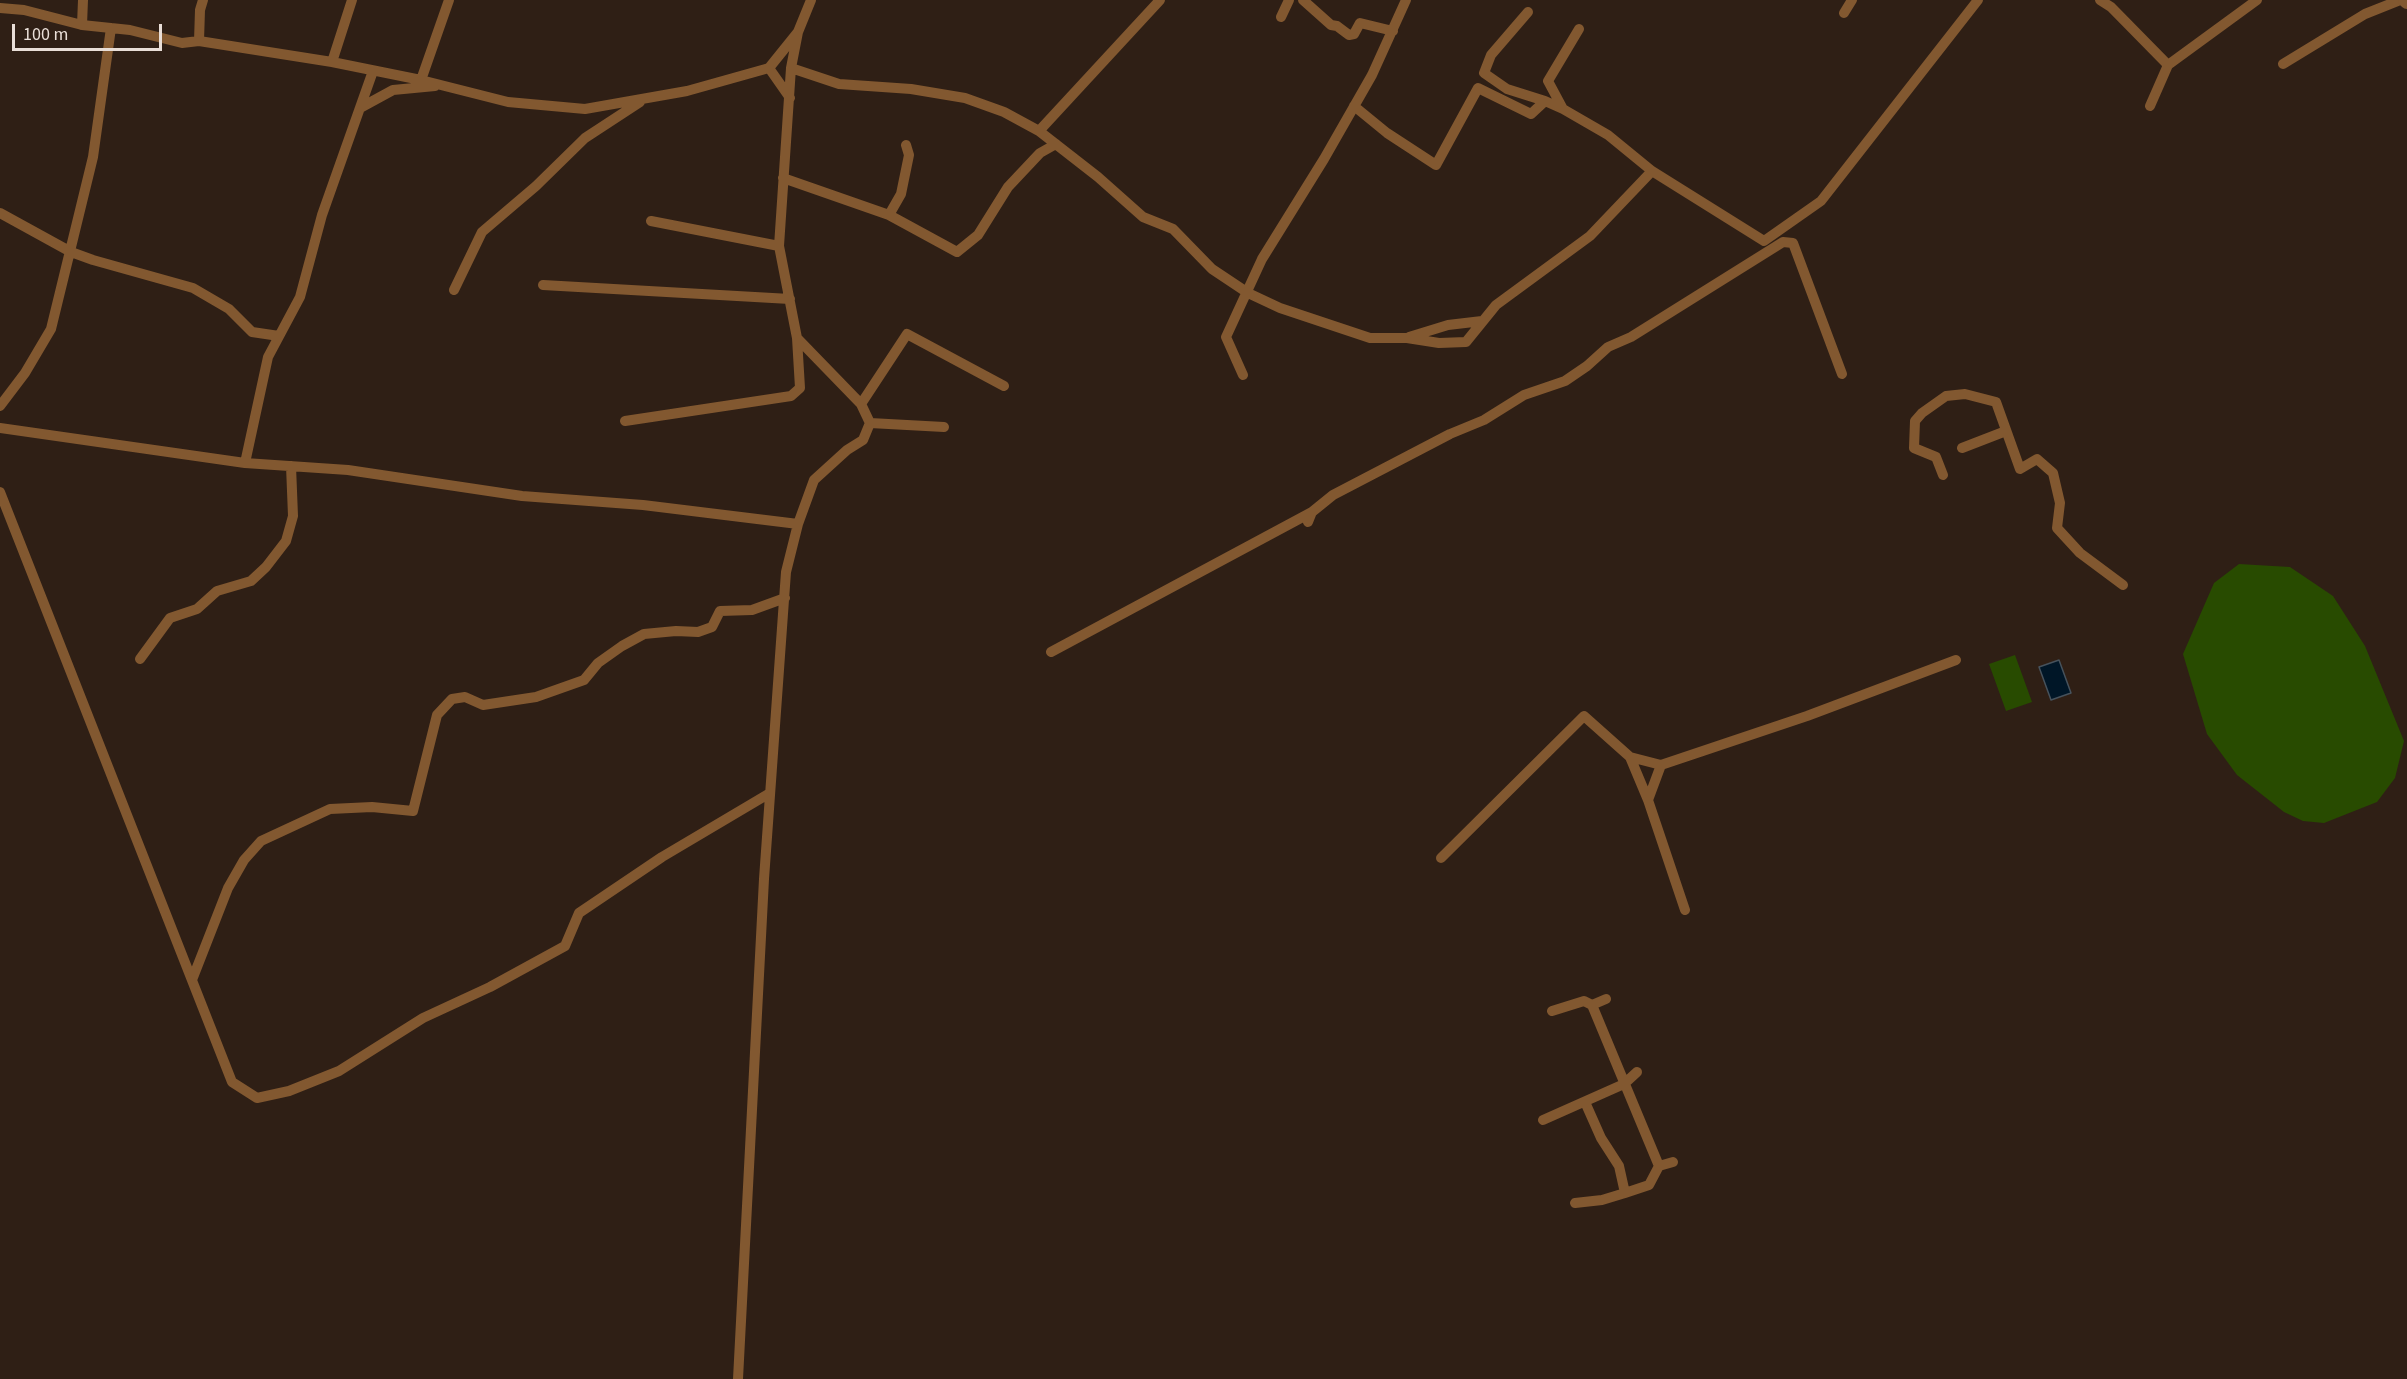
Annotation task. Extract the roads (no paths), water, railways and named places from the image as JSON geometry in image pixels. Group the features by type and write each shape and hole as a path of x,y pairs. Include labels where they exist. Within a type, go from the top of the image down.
{"street":[{"path":"82,25 83,0"},
{"path":"199,40 200,10 203,0"},
{"path":"332,62 352,0"},
{"path":"421,80 449,0"},
{"path":"625,422 791,396 800,388 797,338 780,246 791,68 798,32 811,0"},
{"path":"1040,131 1160,0"},
{"path":"1281,17 1289,0"},
{"path":"1303,0 1331,25 1337,26 1349,35 1354,34 1360,22 1393,31"},
{"path":"1243,375 1226,337 1262,260 1354,106 1393,31 1406,0"},
{"path":"1844,13 1852,0"},
{"path":"1528,12 1491,55 1484,73 1507,89 1563,109 1608,135 1652,171 1764,240 1821,201 1978,0"},
{"path":"2100,0 2111,7 2168,65"},
{"path":"2150,106 2168,65 2257,0"},
{"path":"2283,64 2365,14 2400,0"},
{"path":"0,8 24,10 82,25 130,30 183,43 199,40 332,62 421,80 508,102 585,109 687,91 769,68 798,32"},
{"path":"0,406 25,373 51,328 93,157 111,28"},
{"path":"1563,109 1548,81 1580,29"},
{"path":"769,68 790,99"},
{"path":"791,68 839,84 911,88 965,98 1004,112 1040,131 1098,177 1143,217 1173,229 1212,269 1248,293 1280,308 1370,338 1407,338 1439,343 1466,342 1496,305 1590,236 1652,171"},
{"path":"245,463 268,357 300,297 322,215 373,72"},
{"path":"360,108 393,90 441,86"},
{"path":"1354,106 1387,133 1436,165 1478,88 1531,114 1545,101"},
{"path":"454,290 482,232 536,186 585,138 643,100"},
{"path":"783,178 889,215 957,252 978,235 1008,187 1040,153 1056,144"},
{"path":"889,215 901,194 909,155 906,145"},
{"path":"0,213 71,252 193,288 229,309 252,332 279,336"},
{"path":"651,221 780,246"},
{"path":"1051,652 1310,517 1333,495 1450,434 1484,420 1524,395 1565,381 1587,366 1608,347 1631,337 1783,242 1793,243 1842,374"},
{"path":"543,285 790,299"},
{"path":"1407,338 1448,325 1482,321"},
{"path":"861,404 907,334 1004,386"},
{"path":"738,1379 770,793 786,572 798,524 813,480 847,450 863,440 870,423 861,404 797,338"},
{"path":"1943,475 1936,457 1914,448 1915,422 1932,404 1946,396 1965,394 1996,402 2020,470 2037,459 2053,473 2060,503 2057,528 2080,553 2123,585"},
{"path":"870,423 944,427"},
{"path":"0,428 245,463 348,470 522,496 643,505 798,524"},
{"path":"1962,448 2006,431"},
{"path":"140,659 170,618 197,609 217,591 250,581 266,567 286,541 293,516 291,466"},
{"path":"0,492 232,1082 257,1098 289,1091 339,1071 423,1018 490,987 565,946 579,913 662,857 770,793"},
{"path":"192,980 228,888 244,860 261,841 330,809 372,807 413,811 437,715 452,699 465,698 483,705 536,697 584,680 598,663 644,634 676,631 698,632 712,627 720,611 752,610 785,597"},
{"path":"1630,757 1661,765 1807,716 1956,660"},
{"path":"1441,858 1584,716 1630,757 1648,800 1685,910"},
{"path":"1648,800 1661,765"},
{"path":"1592,1005 1606,999"},
{"path":"1552,1011 1584,1001 1592,1005 1659,1166"},
{"path":"1543,1120 1624,1084 1637,1072"},
{"path":"1585,1102 1601,1138 1619,1166 1625,1193"},
{"path":"1575,1203 1602,1200 1649,1185 1659,1166 1673,1162"}],"water":[{"path":"2059,660 2071,693 2051,700 2039,667"}]}
